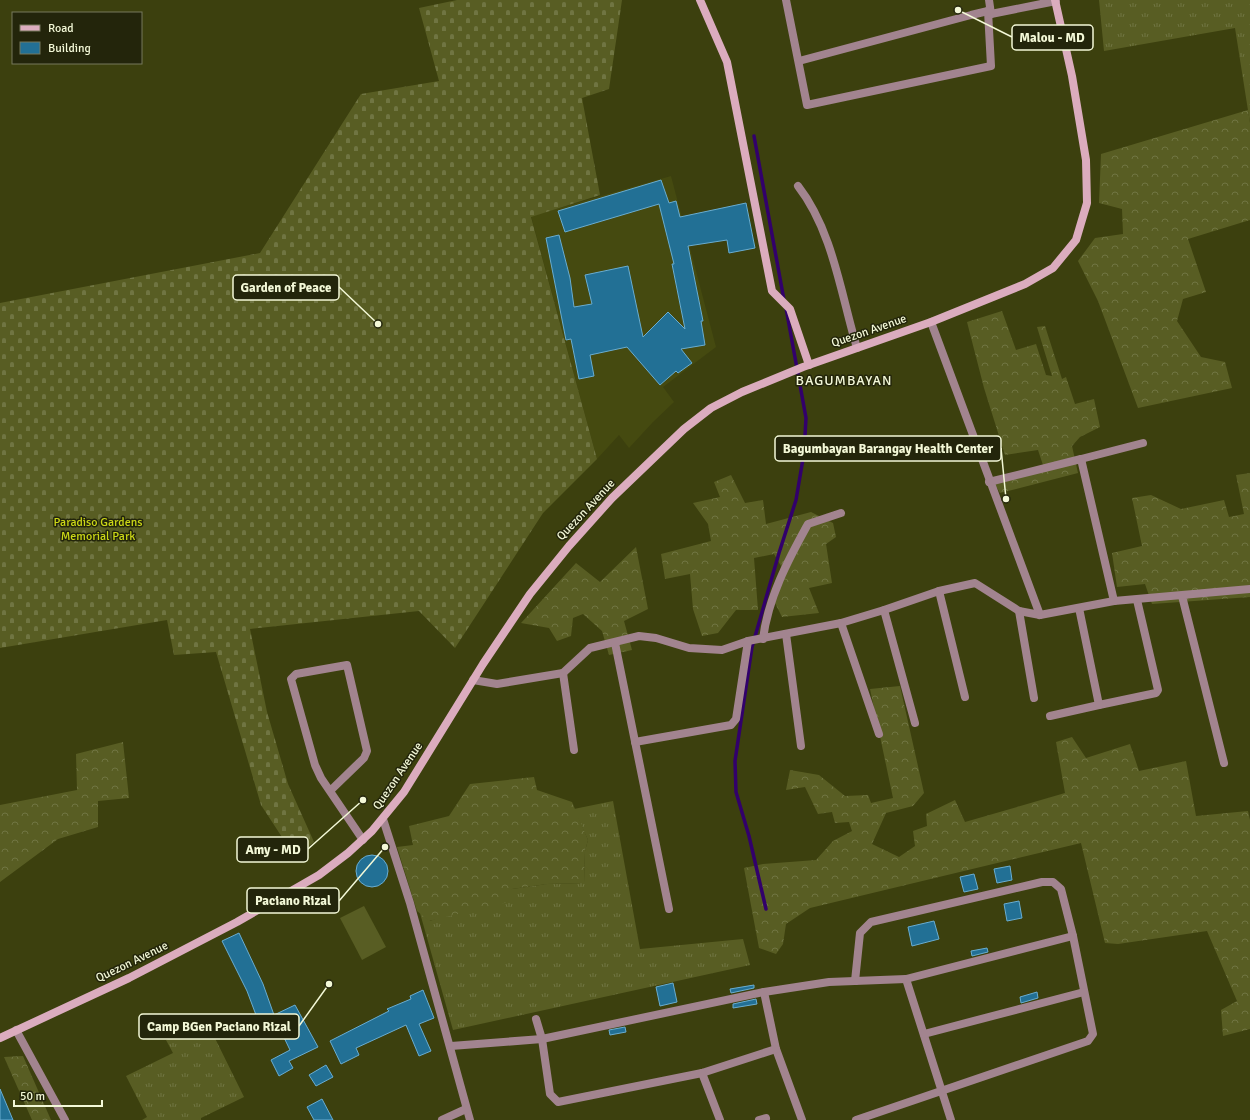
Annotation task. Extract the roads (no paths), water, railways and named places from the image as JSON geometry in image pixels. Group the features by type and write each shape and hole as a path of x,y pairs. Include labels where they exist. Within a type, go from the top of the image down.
{"main road":[{"path":"700,0 726,62 772,291 790,309 809,365"},
{"name":"Quezon Avenue","path":"0,1038 129,978 243,919 319,875 363,840 384,818 404,792 473,680 530,594 569,546 612,498 675,437 710,408 742,392 809,365 931,322 1025,284 1053,268 1076,240 1087,203 1086,160 1072,76 1056,1"}],"street":[{"path":"786,0 807,105 991,66 989,0"},
{"path":"799,61 990,13 1056,1"},
{"path":"798,186 810,201 829,248 857,348"},
{"path":"931,322 989,482 1040,615"},
{"path":"989,482 1143,443"},
{"path":"1081,459 1114,601"},
{"path":"762,639 765,618 775,592 808,524 841,513"},
{"path":"473,680 497,684 563,673 590,648 639,636 656,638 689,648 722,650 748,642 841,623 939,591 975,583 1019,611 1040,615 1114,601 1250,589"},
{"path":"939,591 965,697"},
{"path":"1182,596 1224,763"},
{"path":"1050,716 1156,693 1158,690 1137,600"},
{"path":"1079,608 1098,705"},
{"path":"884,610 915,723"},
{"path":"1019,611 1034,698"},
{"path":"841,623 879,734"},
{"path":"786,634 801,746"},
{"path":"635,742 731,725 736,719 748,642"},
{"path":"615,643 669,909"},
{"path":"330,791 364,758 367,752 347,665 296,674 291,679 315,765 330,791 363,840"},
{"path":"563,673 574,750"},
{"path":"384,818 451,1046 470,1120"},
{"path":"855,981 860,933 871,922 1042,882 1053,882 1062,889 1093,1034 1088,1041 856,1120"},
{"path":"451,1046 542,1039 764,992 828,982 906,979 1073,936"},
{"path":"906,979 951,1120"},
{"path":"764,992 776,1049 802,1120"},
{"path":"924,1034 1084,992"},
{"path":"536,1019 542,1039 550,1094 558,1102 702,1073 776,1049"},
{"path":"16,1030 65,1120"},
{"path":"702,1073 720,1120"},
{"path":"442,1120 466,1109"}],"waterway":[{"path":"754,136 784,300"},
{"path":"766,909 749,836 736,792 735,761 752,647 796,500 804,453 806,418 786,308"}],"place":[{"name":"Malou - MD","path":"958,10"},
{"name":"Garden of Peace","path":"378,324"},
{"name":"Bagumbayan Barangay Health Center","path":"1006,499"},
{"name":"Amy - MD","path":"363,800"},
{"name":"Paciano Rizal","path":"385,847"},
{"name":"Camp BGen Paciano Rizal","path":"329,984"}],"district":[{"name":"BAGUMBAYAN","path":"844,380"}],"park label":[{"name":"Paradiso Gardens Memorial Park","path":"98,529"}]}
